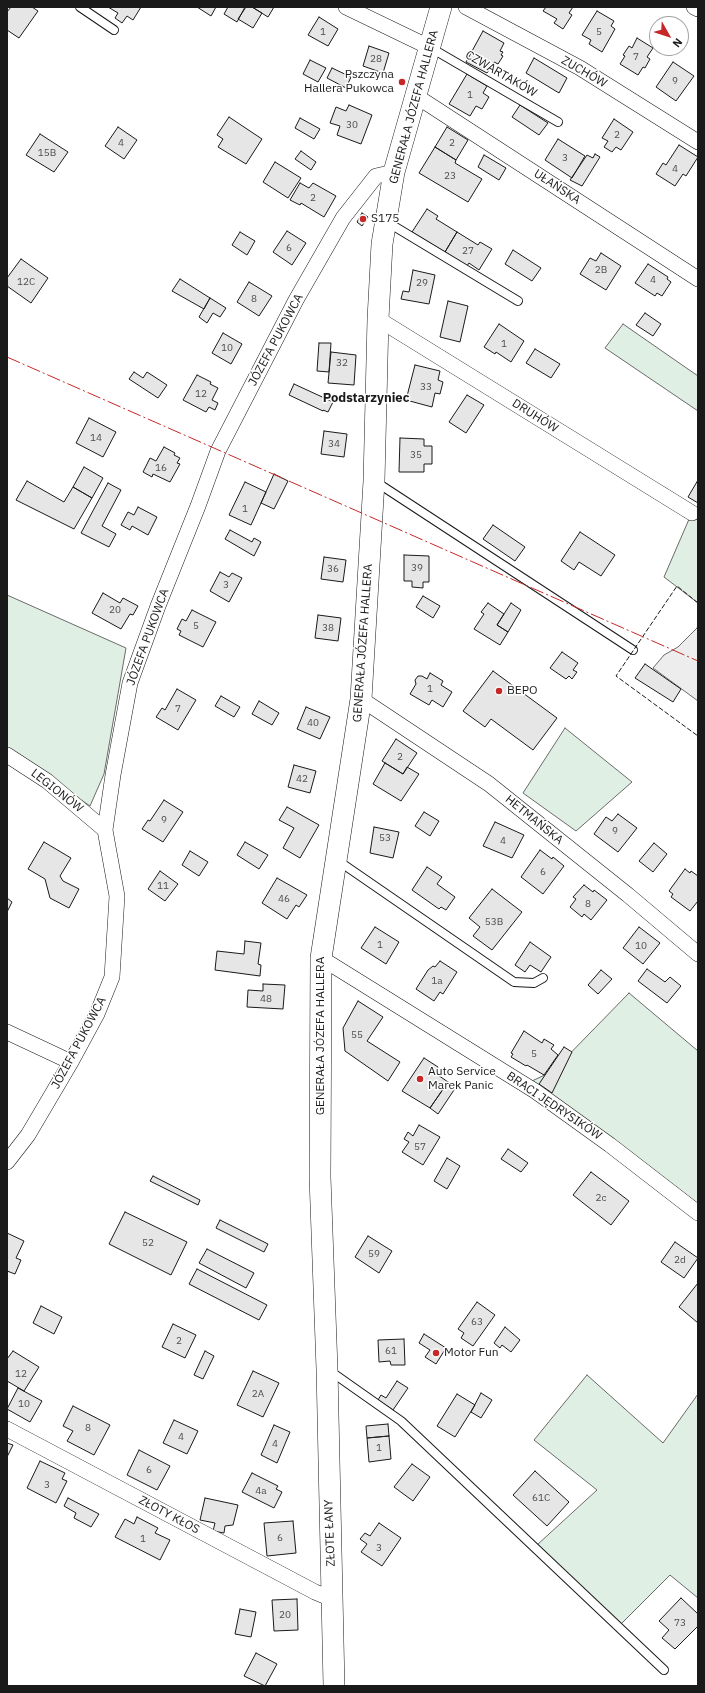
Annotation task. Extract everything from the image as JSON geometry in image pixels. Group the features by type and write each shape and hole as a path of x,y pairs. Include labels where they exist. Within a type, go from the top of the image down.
{"street":[{"path":"346,7 431,48"},
{"name":"GENERAŁA JÓZEFA HALLERA","path":"327,1374 320,1177 321,958 361,699 374,481 378,319 382,244 394,172 431,48 441,7"},
{"name":"ZUCHÓW","path":"466,7 580,68 698,142"},
{"path":"694,7 698,9"},
{"name":"UŁAŃSKA","path":"416,96 698,279"},
{"name":"JÓZEFA PUKOWCA","path":"7,1162 28,1135 71,1062 97,1014 112,977 117,896 105,830 113,775 130,683 158,606 218,452 296,300 344,218 376,176 394,172"},
{"name":"DRUHÓW","path":"378,319 692,513"},
{"name":"HETMAŃSKA","path":"361,699 489,784 628,895 698,954"},
{"name":"LEGIONÓW","path":"7,755 48,781 105,830"},
{"name":"BRACI JĘDRYSIKÓW","path":"321,958 535,1092 610,1145 698,1213"},
{"path":"7,1032 71,1062"},
{"name":"ZŁOTE ŁANY","path":"327,1374 334,1686"},
{"name":"ZŁOTY KŁOS","path":"7,1429 315,1592 332,1599"}],"lane":[{"path":"80,7 114,30"},
{"name":"CZWARTAKÓW","path":"431,48 558,122"},
{"path":"386,222 518,300"},
{"path":"374,481 633,650"},
{"path":"336,859 514,982 534,983 543,978"},
{"path":"327,1374 402,1421 664,1670"}],"green space":[{"path":"623,324 698,376 698,411 605,348"},
{"path":"693,510 698,513 698,603 664,577"},
{"path":"7,595 126,648 104,774 90,806 7,750"},
{"path":"565,728 632,782 576,831 523,793"},
{"path":"629,993 698,1051 698,1204 532,1081 553,1071"},
{"path":"587,1375 663,1443 698,1394 698,1598 670,1575 621,1624 537,1545 597,1490 534,1440"}],"shaded area":[{"path":"697,628 698,701 653,668 664,655 678,647"}],"building":[{"path":"11,7 32,7 38,11 19,38 7,30 7,12"},
{"path":"108,7 141,7 133,20 127,16 122,23 115,18 118,13"},
{"path":"197,7 216,7 211,16"},
{"path":"228,7 245,7 237,22 224,14"},
{"path":"246,7 252,7 262,13 253,28 238,19"},
{"path":"252,7 274,7 268,17"},
{"path":"546,7 573,7 569,13 572,15 563,29 554,23 557,19 543,11"},
{"path":"597,11 614,21 611,26 615,29 602,52 589,44 591,40 582,35"},
{"path":"319,17 338,29 328,46 308,35"},
{"path":"483,31 504,43 500,51 503,52 501,55 503,56 498,64 494,62 487,73 466,62"},
{"path":"637,38 649,46 649,54 647,57 650,59 645,68 643,67 638,75 620,64 625,56 623,55 629,46 632,48"},
{"path":"369,46 389,53 383,73 363,66"},
{"path":"534,58 567,78 559,93 526,73"},
{"path":"310,60 326,68 318,82 303,74"},
{"path":"673,62 694,76 676,101 656,87"},
{"path":"332,68 351,77 346,88 327,78"},
{"path":"467,74 487,86 483,93 489,97 482,109 476,106 470,116 449,104"},
{"path":"349,105 372,115 361,144 337,135 340,126 330,123 336,107 346,111"},
{"path":"520,105 548,123 539,135 512,117"},
{"path":"229,117 262,139 246,164 218,147 223,139 217,135"},
{"path":"300,118 320,129 314,139 295,128"},
{"path":"614,119 633,132 621,150 616,147 612,152 604,147 608,141 602,138"},
{"path":"118,127 137,140 124,159 105,146"},
{"path":"447,127 468,140 456,160 435,147"},
{"path":"40,134 68,152 54,172 26,155"},
{"path":"558,139 585,156 572,178 545,160"},
{"path":"679,145 698,157 686,176 683,174 675,186 656,174 663,163 666,165"},
{"path":"435,147 456,160 455,163 482,179 468,202 419,173"},
{"path":"301,151 316,162 311,170 295,159"},
{"path":"595,154 600,157 582,186 570,180 587,155 593,158"},
{"path":"484,155 506,168 499,180 478,167"},
{"path":"275,162 301,178 288,198 263,182"},
{"path":"300,183 309,188 313,183 336,196 324,217 301,203 300,205 290,200"},
{"path":"427,209 438,216 436,219 457,232 445,252 412,232"},
{"name":"S175","path":"362,213 368,217 362,226 357,222"},
{"path":"287,231 306,243 292,265 273,252"},
{"path":"240,232 255,241 247,255 232,245"},
{"path":"457,232 478,245 480,242 492,249 479,270 469,263 467,266 445,252"},
{"path":"513,250 541,268 532,281 505,264"},
{"path":"601,253 621,266 606,290 580,274 590,258 596,261"},
{"path":"21,259 48,278 31,303 7,286 7,278"},
{"path":"648,264 668,277 667,279 671,282 662,296 657,293 655,296 635,283"},
{"path":"413,270 435,275 429,304 401,299 403,291 409,292"},
{"path":"180,279 210,298 204,309 172,291"},
{"path":"249,282 272,296 259,316 237,302"},
{"path":"210,298 226,308 220,317 213,313 207,323 199,317"},
{"path":"448,301 468,306 460,342 440,337"},
{"path":"645,313 661,324 653,336 636,325"},
{"path":"499,324 524,341 511,362 496,352 495,354 484,347"},
{"path":"223,333 242,344 231,364 212,353"},
{"path":"319,343 331,343 329,372 317,371"},
{"path":"535,349 560,364 551,378 526,363"},
{"path":"331,352 356,355 354,385 328,383"},
{"path":"415,365 440,371 438,380 443,382 440,394 435,393 432,407 406,400"},
{"path":"134,372 143,378 147,372 167,385 158,398 129,379"},
{"path":"197,375 211,382 210,384 218,388 212,400 218,403 215,410 209,407 206,412 183,400"},
{"path":"294,384 333,402 328,412 289,395"},
{"path":"467,395 484,405 466,433 449,422"},
{"path":"89,418 116,432 103,457 76,443"},
{"path":"324,431 347,434 344,457 321,454"},
{"path":"400,438 424,439 424,446 432,446 432,464 424,464 424,472 399,472"},
{"path":"164,447 175,453 174,455 180,458 177,463 180,464 170,482 153,474 152,477 143,472 150,458 156,461"},
{"path":"84,467 103,478 92,498 73,487"},
{"path":"274,474 288,481 274,509 261,503"},
{"path":"698,480 698,503 688,497"},
{"path":"27,481 64,502 73,487 92,498 74,529 16,500"},
{"path":"245,482 266,492 251,525 229,515"},
{"path":"108,483 121,490 102,526 116,534 109,547 81,533"},
{"path":"138,507 157,517 148,535 132,526 130,530 121,525 128,512 134,515"},
{"path":"493,525 525,547 515,561 483,539"},
{"path":"230,530 252,542 254,538 261,542 254,556 225,539"},
{"path":"580,532 615,555 601,576 579,562 574,570 561,561"},
{"path":"404,555 429,556 429,582 423,582 423,588 412,587 412,581 404,581"},
{"path":"324,557 346,560 343,582 321,579"},
{"path":"220,572 229,577 232,573 242,578 229,602 210,591"},
{"path":"103,593 120,603 123,598 138,606 133,615 130,614 121,629 92,613"},
{"path":"423,596 440,606 433,618 416,607"},
{"path":"488,603 504,614 497,625 508,632 500,645 474,629 484,614 481,612"},
{"path":"511,603 521,610 508,632 497,625"},
{"path":"192,610 216,622 203,647 179,635 181,631 177,629 182,619 186,621"},
{"path":"318,615 341,618 338,641 315,638"},
{"path":"562,652 578,663 573,670 577,672 572,679 569,676 566,679 550,668"},
{"path":"645,664 681,689 673,702 635,678"},
{"name":"BEPO","path":"493,671 557,718 533,750 491,719 485,727 463,711"},
{"path":"430,673 443,681 441,685 452,692 443,707 432,700 429,705 410,694 416,684 415,680 418,676 422,676 427,679"},
{"path":"177,689 196,700 178,730 156,717 162,708 165,710"},
{"path":"221,696 240,707 234,717 215,706"},
{"path":"259,701 279,713 272,725 252,714"},
{"path":"306,707 330,717 320,739 297,729"},
{"path":"396,739 417,753 403,774 382,761"},
{"path":"385,763 403,774 407,767 419,774 401,801 373,784"},
{"path":"294,765 316,771 310,793 288,787"},
{"path":"164,800 183,812 163,842 142,829 148,820 150,821"},
{"path":"287,807 319,825 300,858 283,848 294,828 279,820"},
{"path":"424,812 439,821 430,836 415,826"},
{"path":"618,814 637,828 618,852 594,834 606,817 612,821"},
{"path":"495,822 524,835 512,858 483,846"},
{"path":"374,827 399,832 393,858 370,853"},
{"path":"44,842 71,858 60,876 63,881 79,889 69,908 50,898 45,879 28,869"},
{"path":"245,842 268,855 259,869 237,855"},
{"path":"654,843 667,854 653,872 639,861"},
{"path":"540,850 552,859 553,857 564,866 543,894 521,877"},
{"path":"190,851 208,862 199,876 182,865"},
{"path":"427,867 442,877 437,884 455,897 446,910 441,907 439,909 412,890"},
{"path":"685,869 698,876 698,901 690,911 671,897 673,894 669,891"},
{"path":"160,871 178,884 165,901 148,889"},
{"path":"277,878 307,895 299,907 296,905 287,919 262,903"},
{"path":"584,885 593,892 594,890 607,900 591,920 584,914 582,917 570,907 576,899 573,897"},
{"path":"492,889 522,912 492,950 473,936 480,927 469,918"},
{"path":"7,898 12,902 7,912"},
{"path":"375,927 399,942 386,964 361,948"},
{"path":"639,927 660,943 643,964 623,948"},
{"path":"245,941 261,943 258,964 261,965 260,976 215,970 217,951 244,954"},
{"path":"530,942 551,957 541,972 530,965 525,972 515,965"},
{"path":"440,961 457,972 443,994 440,992 434,1001 416,989 428,970 433,966 435,967"},
{"path":"647,969 665,982 670,977 681,986 667,1003 638,981"},
{"path":"601,970 612,979 598,994 588,985"},
{"path":"263,984 285,985 283,1009 247,1007 248,990 263,991"},
{"path":"358,1001 383,1017 367,1041 400,1062 388,1081 345,1051 343,1028"},
{"path":"524,1031 542,1043 544,1039 554,1045 551,1049 558,1055 544,1075 511,1057 513,1054 511,1053"},
{"path":"564,1047 572,1052 552,1093 539,1084"},
{"path":"424,1058 438,1067 435,1073 448,1082 430,1108 402,1091"},
{"path":"448,1082 456,1087 438,1114 430,1108"},
{"path":"419,1125 440,1137 423,1165 402,1152 409,1142 404,1139 408,1132 413,1136"},
{"path":"508,1149 528,1163 521,1172 501,1159"},
{"path":"447,1158 460,1166 447,1189 434,1181"},
{"path":"591,1172 629,1201 611,1225 573,1195"},
{"path":"153,1176 200,1200 198,1205 150,1181"},
{"path":"125,1212 187,1242 171,1275 109,1244"},
{"path":"220,1220 268,1244 264,1252 216,1228"},
{"path":"7,1233 24,1241 16,1258 21,1260 15,1274 7,1271"},
{"path":"368,1236 392,1251 379,1273 355,1257"},
{"path":"675,1242 698,1258 684,1278 661,1262"},
{"path":"207,1249 254,1273 246,1288 199,1263"},
{"path":"197,1269 267,1305 259,1320 189,1284"},
{"path":"698,1283 698,1323 679,1307"},
{"path":"477,1302 495,1315 473,1346 461,1338 464,1333 458,1329"},
{"path":"41,1306 62,1317 54,1334 33,1323"},
{"path":"173,1324 196,1335 185,1358 162,1347"},
{"path":"505,1327 520,1340 511,1352 502,1345 500,1348 494,1343"},
{"path":"424,1334 446,1348 436,1364 425,1357 430,1350 419,1343"},
{"path":"404,1339 405,1365 391,1365 390,1361 379,1362 378,1340"},
{"path":"13,1351 39,1367 24,1391 7,1381 7,1359"},
{"path":"205,1351 214,1356 203,1379 194,1375"},
{"path":"253,1371 279,1383 263,1417 237,1405"},
{"path":"397,1381 408,1388 393,1410 378,1400 381,1395 386,1398"},
{"path":"18,1388 42,1401 30,1422 7,1409"},
{"path":"481,1393 492,1400 481,1418 471,1412"},
{"path":"457,1394 475,1405 455,1437 437,1426"},
{"path":"73,1406 110,1425 94,1455 67,1441 73,1431 63,1426"},
{"path":"174,1420 198,1431 187,1454 163,1443"},
{"path":"388,1424 389,1436 367,1438 366,1426"},
{"path":"274,1425 290,1432 277,1463 261,1455"},
{"path":"389,1436 391,1459 369,1462 367,1438"},
{"path":"7,1443 13,1445 7,1457"},
{"path":"139,1450 170,1466 157,1490 127,1475"},
{"path":"40,1461 65,1473 62,1479 67,1481 56,1503 27,1488"},
{"path":"412,1464 430,1477 413,1501 394,1487"},
{"path":"535,1471 569,1502 547,1526 513,1495"},
{"path":"252,1473 278,1486 276,1489 282,1492 274,1508 242,1492"},
{"path":"68,1498 99,1514 91,1527 74,1518 76,1513 64,1506"},
{"path":"205,1498 238,1505 233,1525 225,1526 224,1533 213,1531 215,1523 200,1520"},
{"path":"137,1517 158,1528 155,1533 170,1540 160,1560 115,1537 125,1519 134,1524"},
{"path":"293,1521 296,1553 267,1556 264,1523"},
{"path":"379,1523 401,1538 382,1566 361,1552 367,1544 360,1539 365,1533 370,1536"},
{"path":"681,1598 698,1614 698,1626 675,1649 662,1638 669,1630 659,1621"},
{"path":"297,1599 298,1630 274,1631 272,1600"},
{"path":"240,1609 256,1612 251,1637 235,1634"},
{"path":"256,1653 277,1664 265,1686 244,1676"}],"fence":[{"path":"698,603 677,586 616,676 698,736"}],"power":[{"path":"7,357 698,661"}],"place":[{"name":"Pszczyna Hallera Pukowca","path":"402,82"},
{"name":"S175","path":"363,219"},
{"name":"BEPO","path":"499,691"},
{"name":"Auto Service Marek Panic","path":"420,1079"},
{"name":"Motor Fun","path":"436,1353"}],"district":[{"name":"Podstarzyniec","path":"366,398"}]}
